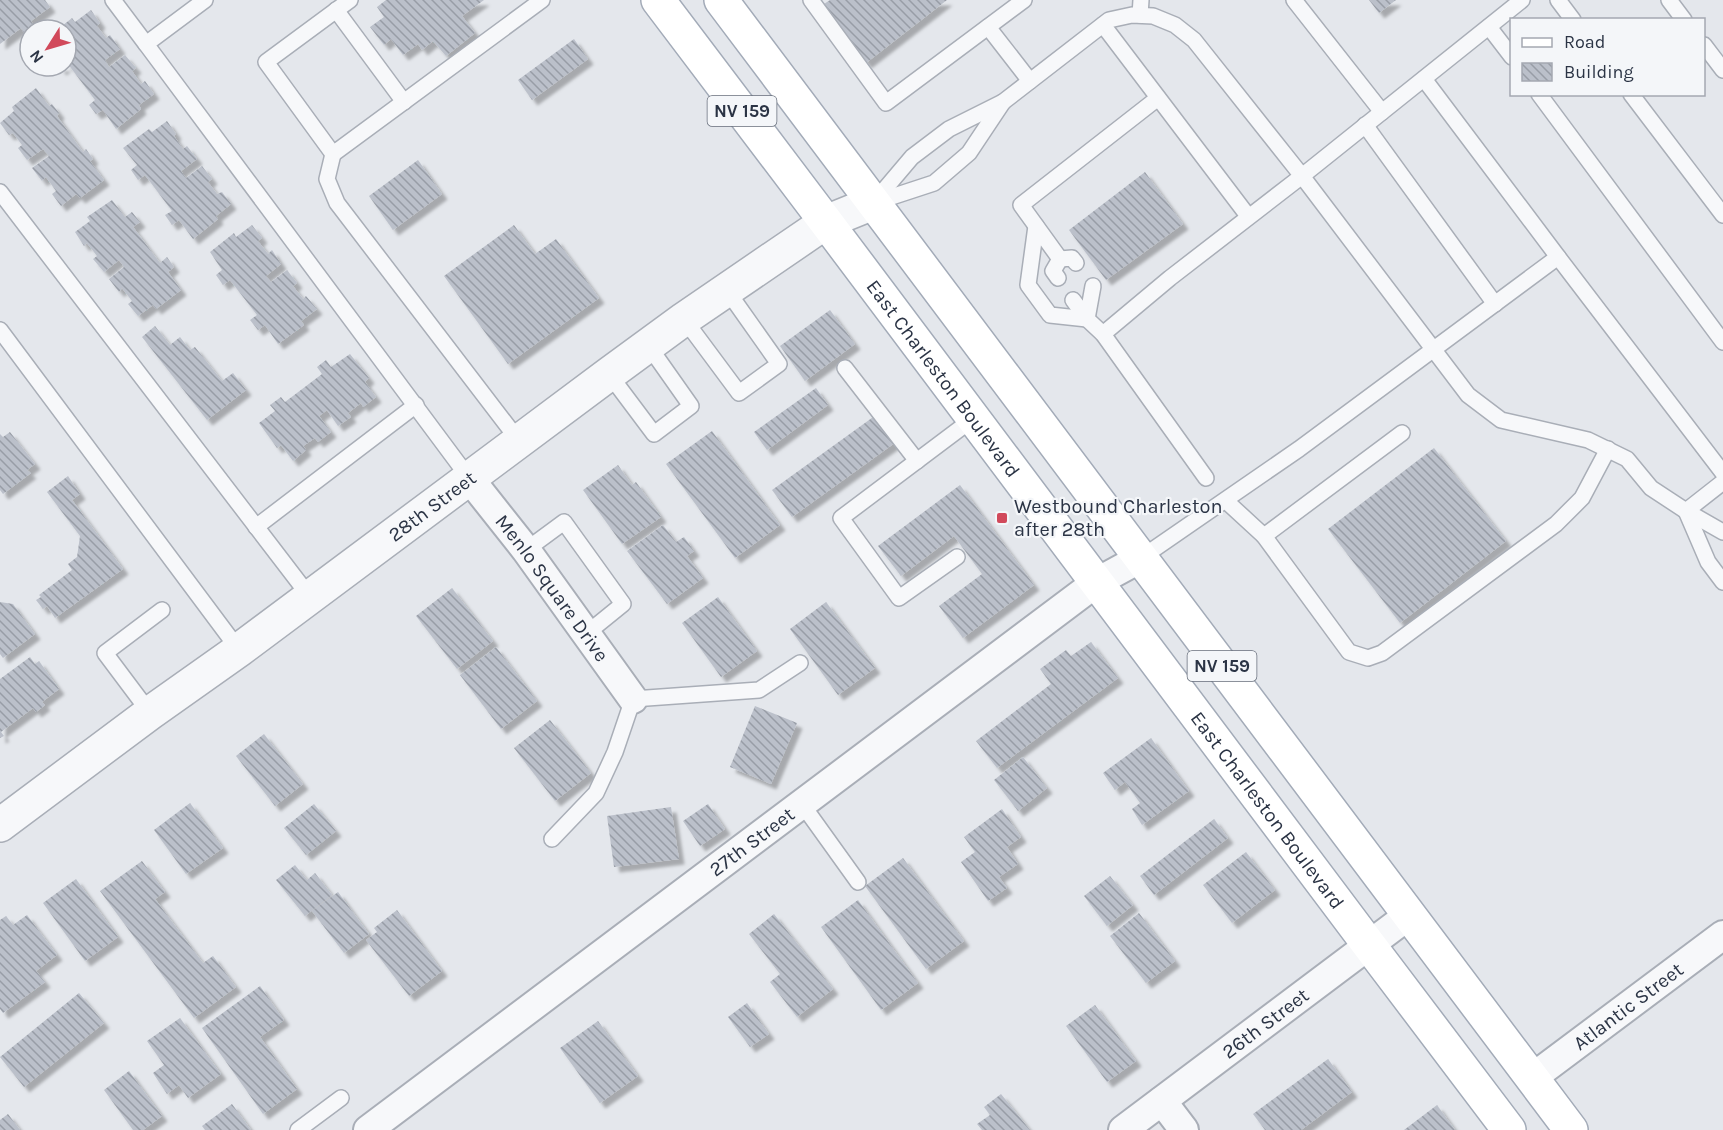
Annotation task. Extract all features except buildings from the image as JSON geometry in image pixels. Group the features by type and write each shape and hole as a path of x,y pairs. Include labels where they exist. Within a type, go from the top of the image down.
{"main road":[{"name":"East Charleston Boulevard","path":"658,0 1509,1130"},
{"name":"NV 159","path":"721,0 1571,1130"}],"street":[{"name":"28th Street","path":"0,825 726,289 826,222 873,203"},
{"name":"Menlo Square Drive","path":"469,478 526,550 633,699"},
{"name":"27th Street","path":"368,1130 1097,582 1141,558"},
{"name":"26th Street","path":"1123,1130 1409,915"},
{"name":"Atlantic Street","path":"1533,1078 1723,935"},
{"path":"1162,1101 1184,1130"}],"lane":[{"path":"113,0 469,478"},
{"path":"146,44 205,0"},
{"path":"333,154 266,62 350,0"},
{"path":"519,441 337,203 327,179 333,154 542,0"},
{"path":"811,0 886,103 1024,0"},
{"path":"1294,0 1382,112"},
{"path":"1103,334 1170,278 1522,0"},
{"path":"1558,0 1572,18"},
{"path":"1669,0 1682,18"},
{"path":"873,203 916,153 948,129 1003,102 1109,20 1132,15 1141,8 1175,25 1194,40 1302,176 1468,395 1502,420 1588,440 1627,459 1652,488 1723,532"},
{"path":"336,10 404,102"},
{"path":"1103,25 1248,216"},
{"path":"988,27 1030,81"},
{"path":"1489,27 1510,54"},
{"path":"1705,46 1723,70"},
{"path":"1424,79 1723,472"},
{"path":"1540,96 1723,342"},
{"path":"1633,96 1723,214"},
{"path":"1060,259 1021,205 1158,98"},
{"path":"873,203 934,183 969,153 1003,102"},
{"path":"1365,126 1496,304"},
{"path":"0,192 310,597"},
{"path":"1036,226 1028,285 1050,315 1087,319"},
{"path":"1141,558 1226,501 1558,257"},
{"path":"1060,259 1072,258 1076,263"},
{"path":"1058,278 1053,271 1060,259"},
{"path":"1087,319 1093,286"},
{"path":"684,319 739,393 779,364 726,289"},
{"path":"1073,300 1087,319 1103,334 1206,478"},
{"path":"0,330 239,650"},
{"path":"609,374 654,434 691,406 648,345"},
{"path":"845,368 917,461"},
{"path":"255,527 416,405"},
{"path":"957,557 899,598 841,518 974,418"},
{"path":"1264,536 1402,433"},
{"path":"1226,501 1264,536 1349,652 1368,658 1382,653 1556,524 1582,498 1608,449"},
{"path":"1686,511 1723,482"},
{"path":"1686,511 1708,562 1723,582"},
{"path":"526,550 564,522 622,603 586,634"},
{"path":"150,713 105,653 162,610"},
{"path":"552,839 596,793 615,752 633,699 759,690 800,663"},
{"path":"802,804 858,882"},
{"path":"298,1130 315,1125 341,1098"}],"place":[{"name":"Westbound Charleston after 28th","path":"1002,518"}]}
